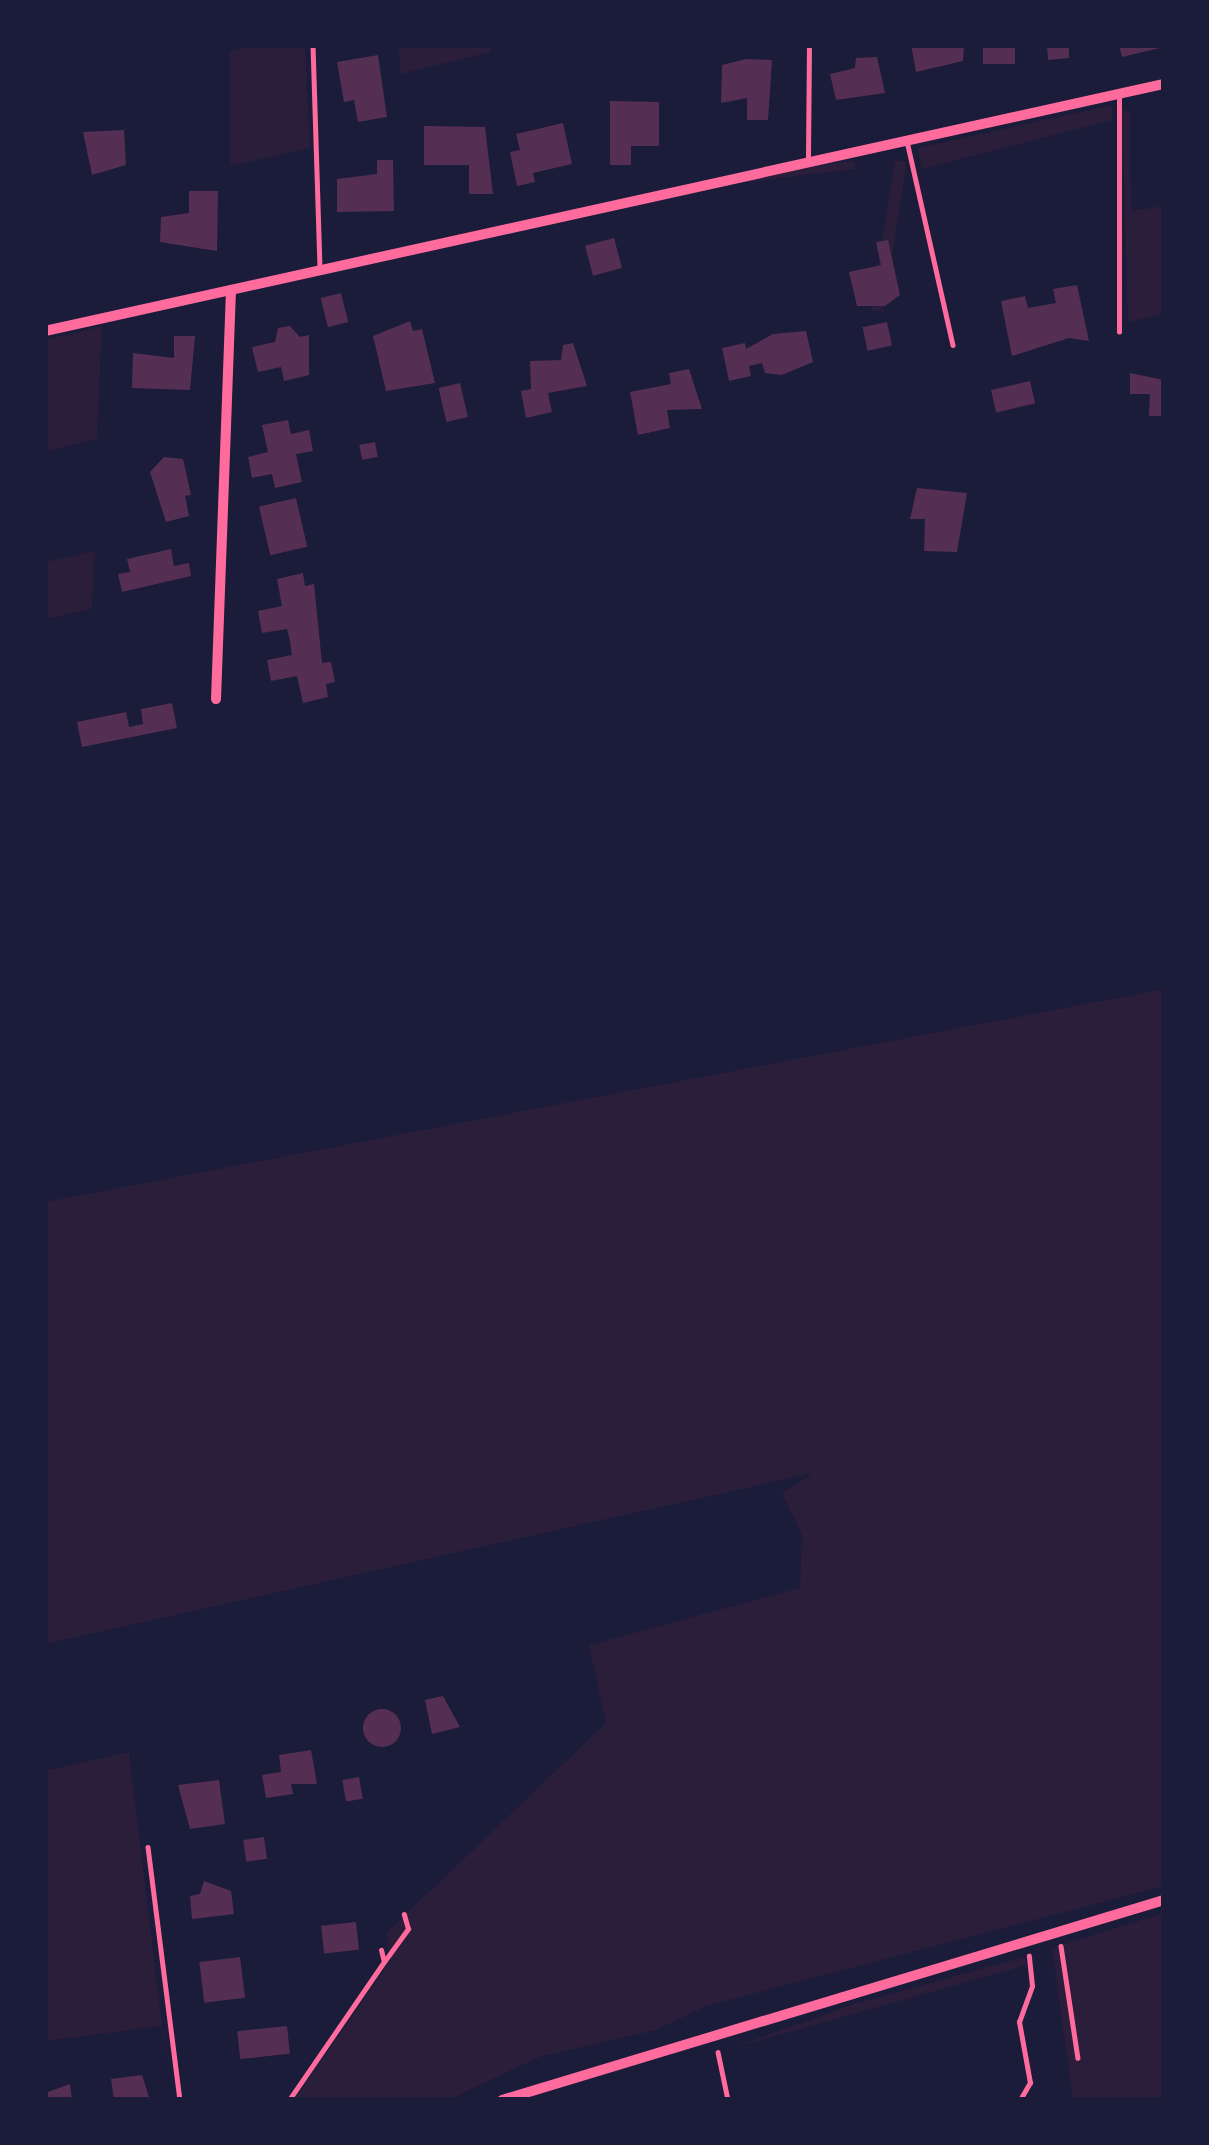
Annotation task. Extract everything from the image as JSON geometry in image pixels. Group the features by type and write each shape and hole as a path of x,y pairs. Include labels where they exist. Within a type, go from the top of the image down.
{"street":[{"path":"45,331 1164,84"},
{"path":"216,699 231,290"},
{"path":"502,2100 1164,1900"}],"lane":[{"path":"313,45 320,270"},
{"path":"808,45 808,163"},
{"path":"1119,94 1119,332"},
{"path":"907,141 953,345"},
{"path":"148,1847 180,2100"}],"path":[{"path":"283,2089 291,2097 408,1929 404,1916"},
{"path":"1060,1940 1078,2058"},
{"path":"381,1950 384,1961"},
{"path":"1019,2100 1030,2083 1019,2022 1032,1986 1028,1950"},
{"path":"351,1992 359,1998"},
{"path":"716,2047 728,2100"}],"shaded area":[{"path":"259,45 305,45 310,148 230,166 230,51"},
{"path":"399,45 491,45 491,52 400,74"},
{"path":"1112,105 1112,120 922,169 918,148"},
{"path":"1122,110 1130,112 1131,211 1164,206 1164,314 1128,322"},
{"path":"895,160 907,162 883,312 871,310"},
{"path":"854,161 855,169 715,186 714,178"},
{"path":"102,326 97,439 48,451 45,520 45,340"},
{"path":"95,551 92,609 45,619 45,562"},
{"path":"1164,989 1164,1886 706,2006 656,2030 539,2057 448,2100 294,2100 391,1960 386,1933 606,1723 589,1645 800,1588 802,1535 782,1493 813,1473 45,1644 45,1202"},
{"path":"129,1752 162,2025 176,2100 161,2026 45,2041 45,1771"},
{"path":"1164,1913 1164,2100 1073,2100 1052,1948"},
{"path":"1024,1957 1027,1965 726,2050 851,2005"}],"building":[{"path":"911,45 964,45 963,61 916,72"},
{"path":"983,45 1015,45 1015,64 983,64"},
{"path":"1047,45 1069,45 1069,58 1048,60"},
{"path":"1119,45 1164,45 1164,47 1122,57"},
{"path":"378,55 387,117 358,122 354,100 344,102 337,62"},
{"path":"877,57 885,93 836,100 830,74 855,68 856,58"},
{"path":"772,60 768,120 747,120 747,98 721,103 722,65"},
{"path":"610,101 659,102 659,146 631,146 631,165 610,165"},
{"path":"563,123 572,164 533,173 535,182 517,186 510,152 520,150 516,134"},
{"path":"424,126 485,127 493,194 469,194 469,165 424,165"},
{"path":"124,130 126,165 92,175 83,132"},
{"path":"377,160 393,160 394,211 337,212 337,179 377,174"},
{"path":"189,191 218,191 217,251 160,242 161,217 189,213"},
{"path":"614,238 622,268 593,276 585,246"},
{"path":"888,240 900,295 885,306 857,306 849,272 881,265 876,242"},
{"path":"1077,285 1089,341 1069,338 1012,356 1001,301 1025,296 1028,308 1056,303 1053,289"},
{"path":"341,293 348,322 328,327 321,298"},
{"path":"410,321 413,331 422,329 435,383 386,391 373,336"},
{"path":"887,322 892,345 868,351 863,327"},
{"path":"290,326 300,337 309,335 309,375 284,381 281,367 258,372 252,347 275,342 278,328"},
{"path":"806,331 813,362 782,375 765,373 762,363 749,366 751,376 729,381 722,348 745,343 746,349 773,334"},
{"path":"174,336 195,336 190,390 132,388 133,353 174,358"},
{"path":"573,343 587,386 548,393 552,412 526,418 521,391 531,389 530,361 561,360 563,345"},
{"path":"689,369 702,409 667,410 670,428 638,435 630,392 671,384 669,373"},
{"path":"1130,373 1164,380 1164,416 1149,416 1150,394 1130,394"},
{"path":"1030,381 1035,403 996,412 991,390"},
{"path":"460,383 468,417 446,422 439,388"},
{"path":"288,420 291,434 309,430 313,451 296,454 302,482 275,488 272,474 252,478 248,457 268,452 262,425"},
{"path":"375,442 378,457 362,460 359,445"},
{"path":"164,457 183,459 191,495 185,496 189,516 166,522 150,472"},
{"path":"917,488 967,493 957,552 924,551 925,519 910,519"},
{"path":"296,498 307,547 270,555 259,507"},
{"path":"171,549 174,566 189,563 191,576 122,592 118,574 130,572 127,559"},
{"path":"303,573 305,586 314,584 322,663 331,662 335,682 326,684 328,697 303,703 297,676 271,681 267,660 292,655 290,641 287,629 262,633 258,611 282,606 277,579"},
{"path":"172,703 177,728 82,747 77,722 126,712 129,727 143,724 141,709"},
{"path":"443,1696 460,1727 432,1734 425,1700"},
{"path":"382,1709 395,1715 401,1728 395,1741 382,1747 369,1741 363,1728 369,1715"},
{"path":"311,1750 317,1784 291,1784 293,1794 266,1798 262,1775 281,1772 279,1755"},
{"path":"359,1777 363,1799 346,1802 342,1780"},
{"path":"219,1780 225,1824 190,1829 178,1785"},
{"path":"264,1837 267,1859 246,1862 243,1840"},
{"path":"204,1881 231,1891 234,1914 192,1919 190,1896 200,1894"},
{"path":"356,1922 359,1950 324,1954 321,1926"},
{"path":"240,1957 245,1998 204,2003 199,1962"},
{"path":"287,2026 290,2054 240,2059 237,2031"},
{"path":"142,2075 150,2100 114,2100 111,2079"},
{"path":"70,2084 72,2100 45,2100 45,2093"}]}
